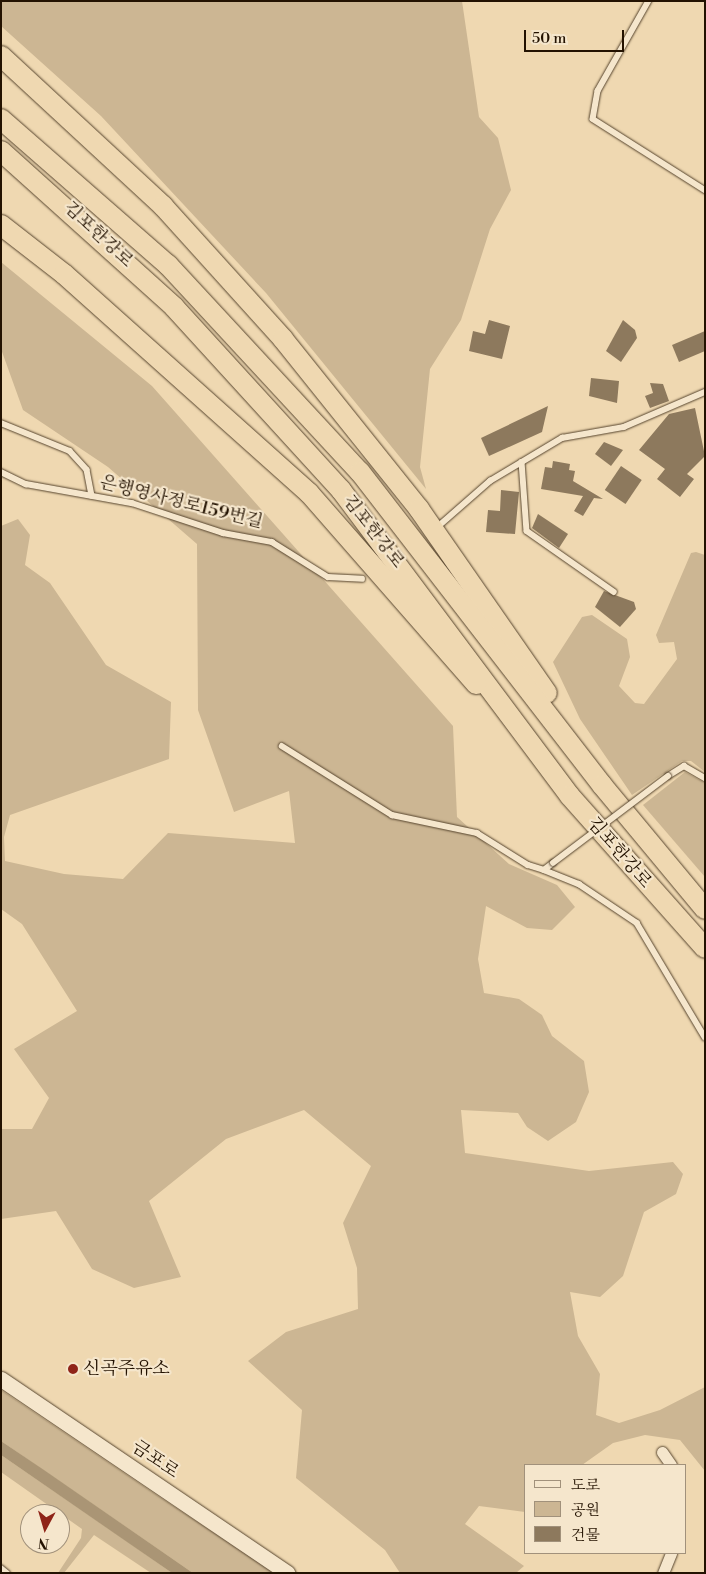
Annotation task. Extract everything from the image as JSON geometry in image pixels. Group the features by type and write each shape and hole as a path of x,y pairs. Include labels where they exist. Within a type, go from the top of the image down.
{"highway":[{"path":"1,56 163,206 283,339 388,468 490,607 602,786"},
{"name":"김포한강로","path":"1,119 168,265 360,472 602,786 705,908"},
{"name":"김포한강로","path":"1,151 124,259 234,370 380,539 513,719 606,840 705,948"},
{"path":"1,225 64,274 309,493 340,524 454,663 513,719"}],"main road":[{"name":"금포로","path":"1,1379 288,1573"}],"street":[{"path":"662,1452 669,1464"},
{"path":"663,1573 671,1554"}],"lane":[{"path":"649,1 598,91 593,119 705,190"},
{"path":"442,523 490,481 562,438 624,426 705,392"},
{"path":"1,423 70,451 87,470 92,496"},
{"path":"522,462 527,531 614,592"},
{"name":"은행영사정로159번길","path":"1,472 26,484 132,504 223,533 272,542 328,578 362,580"},
{"path":"282,746 392,815 477,833 522,862 579,884 637,922 705,1036"},
{"path":"544,870 668,776 684,766 705,778"},
{"path":"1,1568 6,1573"}],"green space":[{"path":"1,1 462,1 479,117 498,138 511,190 490,229 461,320 430,369 420,467 426,489 266,293 101,116 1,26"},
{"path":"1,262 152,386 453,726 457,817 509,864 557,885 575,907 552,930 527,928 486,906 478,959 484,993 519,999 542,1015 552,1036 584,1061 589,1092 576,1122 548,1141 527,1127 518,1113 461,1110 465,1153 589,1171 673,1162 683,1174 676,1194 644,1212 623,1276 600,1297 570,1292 578,1336 600,1374 596,1415 619,1423 660,1410 705,1387 705,1471 680,1440 645,1435 613,1443 583,1464 524,1464 524,1512 479,1506 465,1524 524,1566 516,1573 400,1573 385,1550 296,1478 302,1410 248,1361 286,1332 358,1309 357,1268 343,1223 371,1166 304,1110 226,1139 149,1201 181,1277 134,1288 92,1269 56,1211 1,1219 1,1129 32,1129 49,1098 14,1049 77,1011 22,924 1,909 1,526 18,519 30,535 25,565 50,583 106,665 171,702 169,759 10,815 4,837 5,861 64,874 123,879 168,833 295,843 289,791 234,812 198,710 197,544 108,467 23,410 1,349"},
{"path":"696,552 705,555 705,772 691,761 682,761 632,795 580,719 553,662 582,617 592,615 627,639 630,657 619,686 635,703 644,704 677,659 674,642 659,643 656,635 691,553"},
{"path":"685,772 705,783 705,877 643,805"},
{"path":"1,1390 275,1573 193,1573 1,1441"},
{"path":"1,1455 172,1573 151,1573 94,1535 64,1573 58,1573 81,1538 82,1529 70,1521 70,1504 46,1504 1,1472"}],"shaded area":[{"path":"1,1441 193,1573 172,1573 1,1455"}],"building":[{"path":"489,320 510,326 502,359 469,351 473,331 485,334"},
{"path":"623,320 635,330 637,338 621,362 606,351"},
{"path":"705,331 705,351 679,362 672,345"},
{"path":"591,378 619,381 617,403 589,396"},
{"path":"650,383 663,384 669,401 650,408 645,396 653,393"},
{"path":"548,406 542,432 489,456 481,438"},
{"path":"695,408 705,456 687,474 694,479 680,497 657,479 665,469 639,450 669,414"},
{"path":"604,442 623,450 611,466 595,454"},
{"path":"553,461 570,464 569,470 575,471 573,481 603,499 594,498 583,516 574,511 583,496 541,489 545,467 552,468"},
{"path":"621,466 642,480 626,504 605,490"},
{"path":"501,490 519,492 515,534 486,532 488,510 500,511"},
{"path":"538,514 568,534 559,548 532,528"},
{"path":"604,591 634,602 636,609 620,627 595,607"}],"place":[{"name":"신곡주유소","path":"73,1369"}]}
